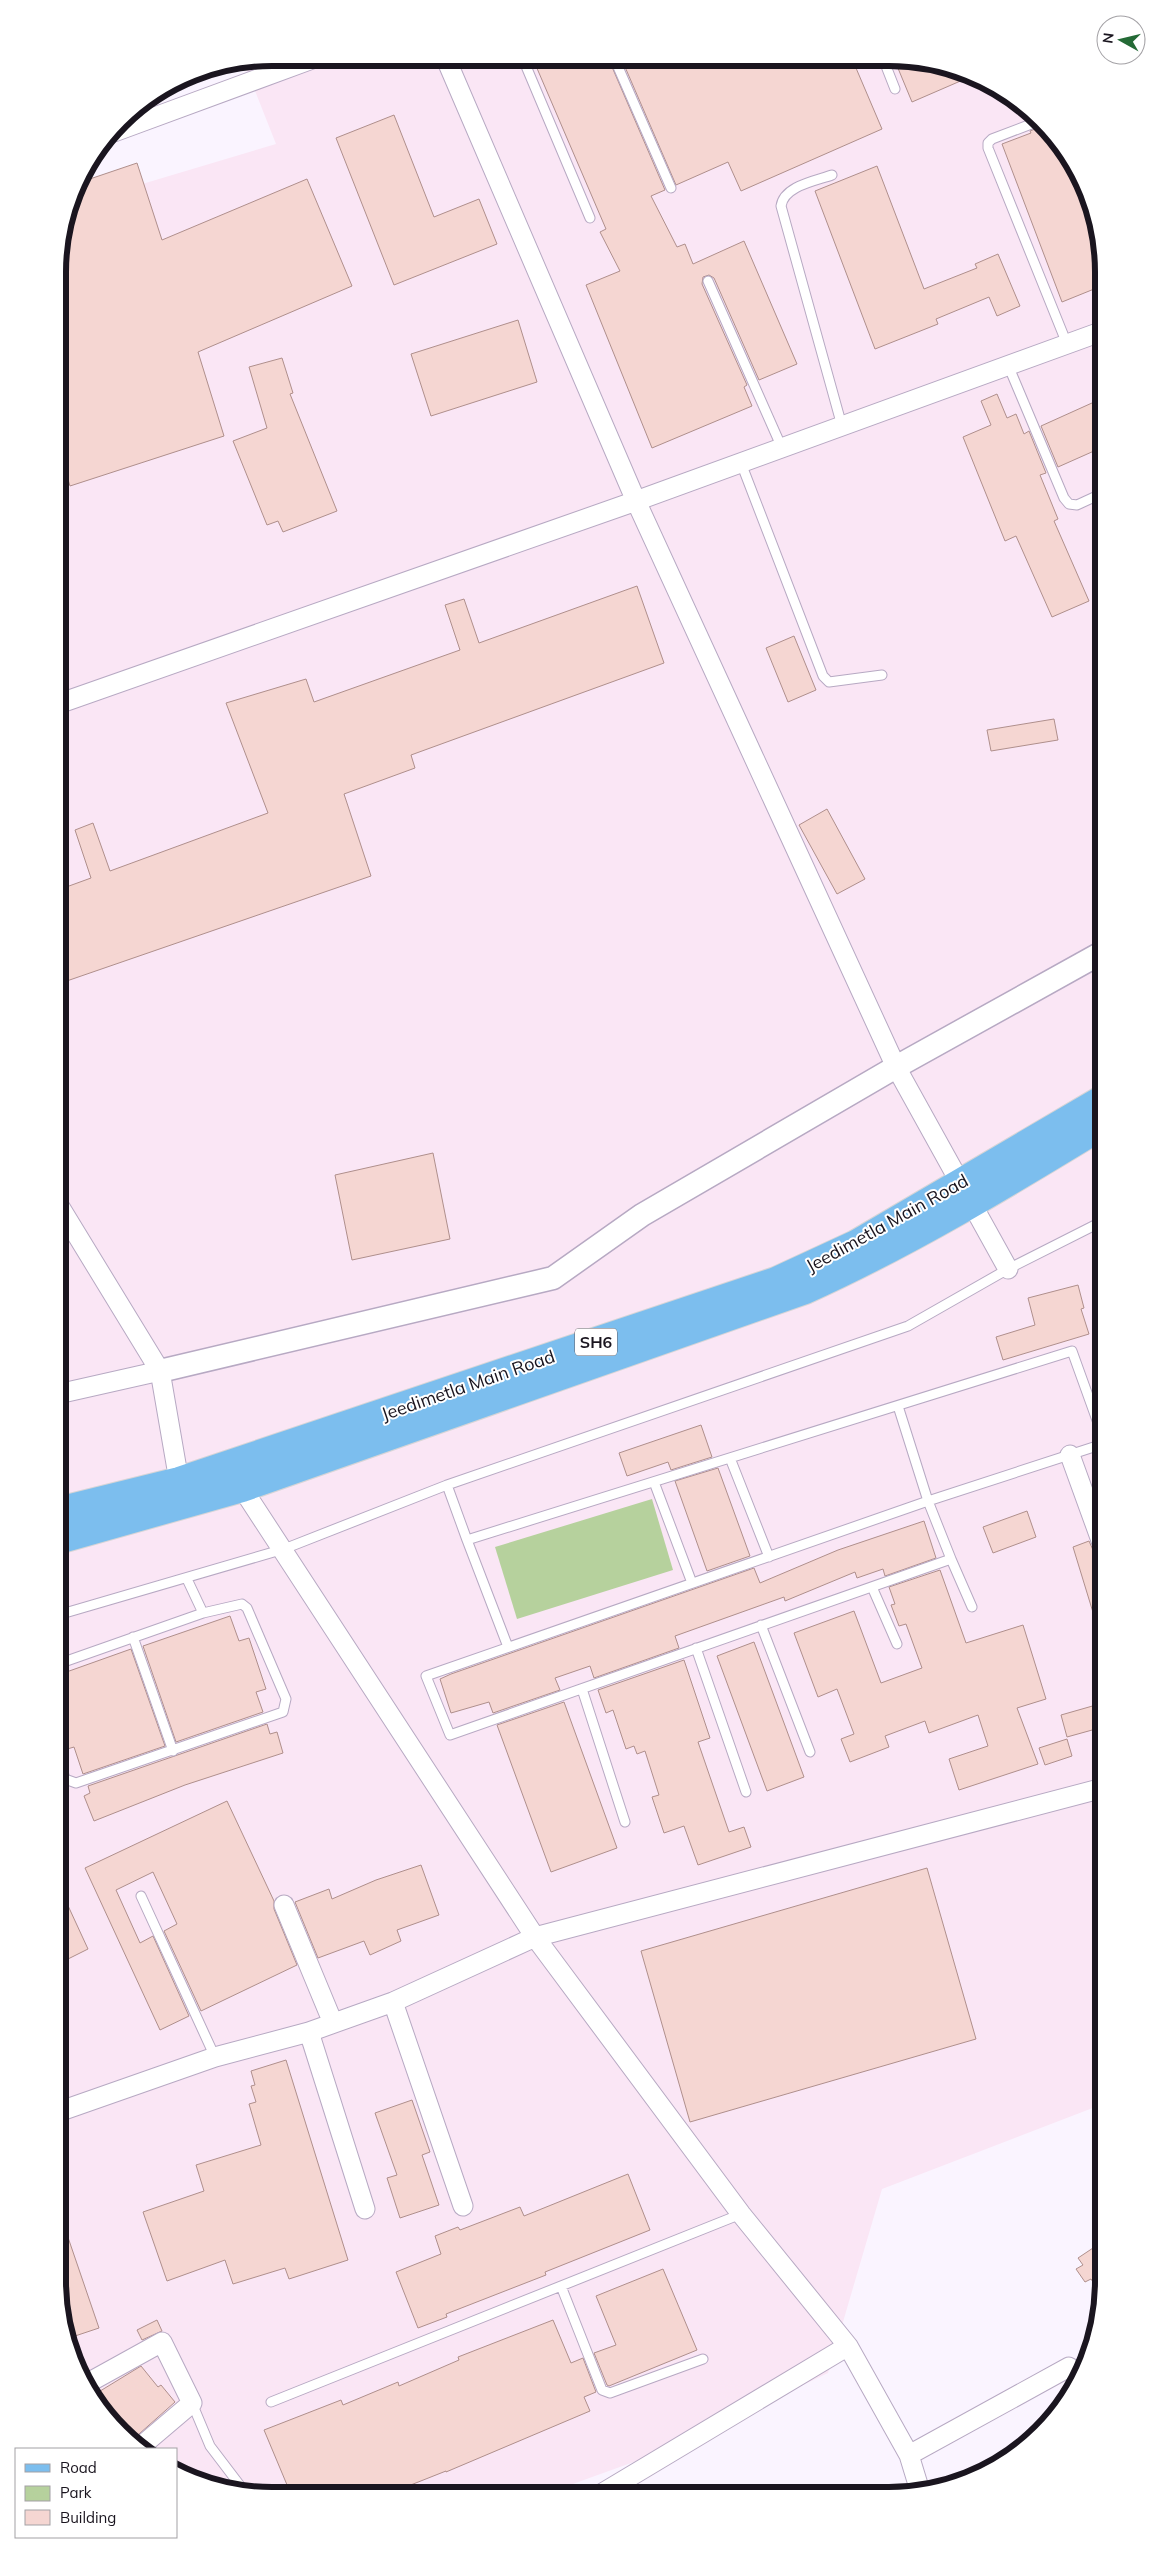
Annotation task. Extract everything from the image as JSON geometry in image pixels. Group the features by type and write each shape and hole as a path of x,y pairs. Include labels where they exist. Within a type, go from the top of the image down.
{"main road":[{"name":"Jeedimetla Main Road","path":"66,1538 242,1488 787,1297 866,1262 1095,1105"},
{"name":"Jeedimetla Main Road","path":"66,1509 179,1481 776,1282 967,1194 1095,1129"}],"street":[{"path":"124,128 293,66"},
{"path":"449,66 636,501 896,1067 1008,1269"},
{"path":"66,701 636,501 1095,334"},
{"path":"66,1392 553,1278 642,1215 896,1067 1095,956"},
{"path":"66,1217 160,1371 179,1481"},
{"path":"1070,1455 1095,1524"},
{"path":"242,1488 284,1549 535,1937 741,2214 848,2346 908,2455 918,2485"},
{"path":"66,2109 215,2057 308,2032 393,2002 535,1937 1095,1790"},
{"path":"284,1905 333,2023"},
{"path":"393,2002 464,2206"},
{"path":"308,2032 365,2209"},
{"path":"92,2381 162,2342 192,2403 145,2443"},
{"path":"613,2487 848,2346"},
{"path":"908,2455 1069,2367"}],"lane":[{"path":"526,66 590,218"},
{"path":"618,66 670,188"},
{"path":"886,66 895,89"},
{"path":"1032,124 992,140 988,143 988,148 1067,344"},
{"path":"832,175 789,191 782,199 780,206 842,426"},
{"path":"708,281 782,448"},
{"path":"1008,365 1064,498 1069,504 1076,505 1095,497"},
{"path":"741,463 823,676 829,682 882,676"},
{"path":"66,1613 187,1579 284,1549 448,1486 908,1326 1008,1269 1095,1225"},
{"path":"467,1540 1072,1351 1095,1415"},
{"path":"898,1406 928,1501 972,1607"},
{"path":"951,1559 450,1734 426,1676 928,1501 1095,1447"},
{"path":"730,1458 769,1557"},
{"path":"654,1482 692,1584"},
{"path":"448,1486 508,1647"},
{"path":"187,1579 203,1613"},
{"path":"872,1586 898,1644"},
{"path":"66,1661 203,1613 236,1604 247,1608 286,1699 283,1712 76,1783 66,1779"},
{"path":"761,1626 810,1752"},
{"path":"133,1637 173,1750"},
{"path":"696,1648 746,1792"},
{"path":"582,1689 625,1822"},
{"path":"140,1896 215,2057"},
{"path":"271,2402 741,2214"},
{"path":"561,2286 602,2390 610,2394 703,2359"},
{"path":"192,2403 210,2446 239,2484"}],"shaded area":[{"path":"272,66 889,66 916,68 942,73 980,87 1003,101 1035,126 1060,158 1074,181 1088,219 1093,245 1095,272 1095,2107 882,2189 828,2373 664,2451 565,2487 272,2487 232,2483 206,2476 178,2464 178,2448 152,2448 136,2436 117,2417 87,2372 73,2334 68,2308 66,2281 66,272 68,245 78,203 276,144 246,68"}],"green space":[{"path":"652,1499 673,1570 517,1619 495,1547"}],"building":[{"path":"536,66 612,66 665,190 651,196 677,247 685,244 693,264 744,241 797,364 759,380 714,278 709,275 703,277 702,284 747,385 744,387 752,406 652,448 586,285 620,271 600,232 606,229"},
{"path":"625,66 855,66 882,129 741,191 728,162 676,185"},
{"path":"897,67 929,70 963,80 912,102"},
{"path":"394,115 434,217 479,199 497,244 394,285 336,138"},
{"path":"1037,128 1067,169 1084,206 1091,232 1095,289 1062,302 1002,144 1031,133 1030,131"},
{"path":"137,163 162,240 307,179 352,286 198,352 224,436 70,486 66,473 66,272 68,245 73,219 88,180"},
{"path":"877,166 924,289 977,268 975,264 998,254 1020,306 997,316 989,297 936,319 938,324 875,349 815,191"},
{"path":"518,320 537,382 431,416 411,354"},
{"path":"282,358 293,393 290,394 337,511 283,532 278,521 267,525 233,441 267,428 249,367"},
{"path":"997,394 1007,418 1016,414 1024,434 1029,431 1046,473 1040,475 1058,519 1054,521 1089,601 1052,617 1016,536 1005,541 963,437 991,425 981,401"},
{"path":"1095,402 1095,451 1058,467 1041,426"},
{"path":"637,586 664,663 411,755 415,768 344,794 371,876 66,981 66,887 91,878 75,830 93,823 110,871 268,813 226,703 306,679 314,702 460,650 445,605 464,599 479,643"},
{"path":"794,636 816,690 788,702 766,648"},
{"path":"1054,719 1058,740 991,751 987,730"},
{"path":"827,809 865,879 837,894 799,825"},
{"path":"433,1153 450,1239 352,1260 335,1175"},
{"path":"1078,1285 1084,1308 1081,1309 1089,1334 1003,1360 996,1337 1035,1325 1028,1298"},
{"path":"701,1425 712,1457 671,1470 668,1462 627,1476 619,1453"},
{"path":"718,1468 750,1556 707,1571 675,1481"},
{"path":"1027,1511 1036,1537 993,1553 983,1527"},
{"path":"924,1521 936,1558 885,1576 883,1569 857,1578 855,1572 785,1601 784,1597 675,1636 679,1648 594,1678 590,1666 555,1678 560,1690 493,1713 489,1702 451,1713 440,1679 451,1674 754,1568 760,1583 838,1550"},
{"path":"1089,1541 1095,1552 1095,1619 1073,1547"},
{"path":"940,1570 966,1643 1023,1625 1046,1699 1017,1708 1038,1764 959,1790 949,1759 988,1746 978,1715 929,1733 925,1721 885,1736 889,1747 850,1762 841,1739 854,1734 837,1689 818,1697 794,1633 854,1611 881,1683 922,1668 906,1624 899,1626 891,1605 895,1604 889,1587"},
{"path":"230,1616 239,1641 249,1638 266,1689 256,1692 263,1712 176,1742 143,1646"},
{"path":"754,1642 804,1777 767,1791 717,1656"},
{"path":"131,1649 165,1746 83,1774 74,1747 66,1749 66,1672"},
{"path":"684,1660 710,1738 698,1742 729,1832 744,1827 751,1847 698,1865 684,1826 664,1833 652,1797 659,1795 645,1751 637,1754 634,1746 626,1749 613,1710 606,1713 598,1690"},
{"path":"564,1702 617,1848 551,1872 497,1725"},
{"path":"1095,1705 1095,1729 1067,1737 1061,1715"},
{"path":"267,1724 270,1734 277,1732 283,1753 185,1785 94,1821 84,1796 90,1793 88,1786"},
{"path":"1067,1739 1072,1756 1045,1765 1039,1748"},
{"path":"227,1801 274,1901 274,1909 297,1965 201,2011 164,1931 177,1924 153,1872 116,1890 140,1943 153,1936 189,2016 160,2030 85,1868"},
{"path":"421,1865 439,1915 397,1930 401,1941 370,1955 364,1941 318,1958 295,1902 329,1889 332,1899 376,1880"},
{"path":"927,1868 976,2039 690,2122 641,1951"},
{"path":"66,1901 88,1949 66,1960"},
{"path":"286,2060 348,2260 289,2279 285,2268 233,2284 225,2260 167,2281 143,2212 204,2191 196,2165 261,2145 249,2104 256,2102 251,2086 255,2085 251,2071"},
{"path":"412,2100 430,2152 422,2155 439,2205 400,2218 387,2178 397,2175 375,2113"},
{"path":"628,2174 650,2230 545,2272 546,2275 446,2314 447,2317 418,2328 396,2272 441,2254 435,2236 458,2227 460,2230 520,2207 524,2216"},
{"path":"66,2232 99,2328 74,2336 67,2295"},
{"path":"1095,2247 1095,2285 1091,2279 1085,2282 1076,2269 1083,2265 1078,2258"},
{"path":"663,2269 697,2350 609,2386 594,2353 616,2345 596,2296"},
{"path":"157,2320 162,2331 142,2340 137,2330"},
{"path":"553,2320 571,2363 583,2358 596,2392 584,2397 590,2411 446,2472 406,2487 288,2487 264,2430 341,2400 343,2405 398,2382 399,2386 459,2360 458,2357"},
{"path":"141,2366 158,2387 161,2385 175,2402 136,2436 117,2417 99,2392"}]}
